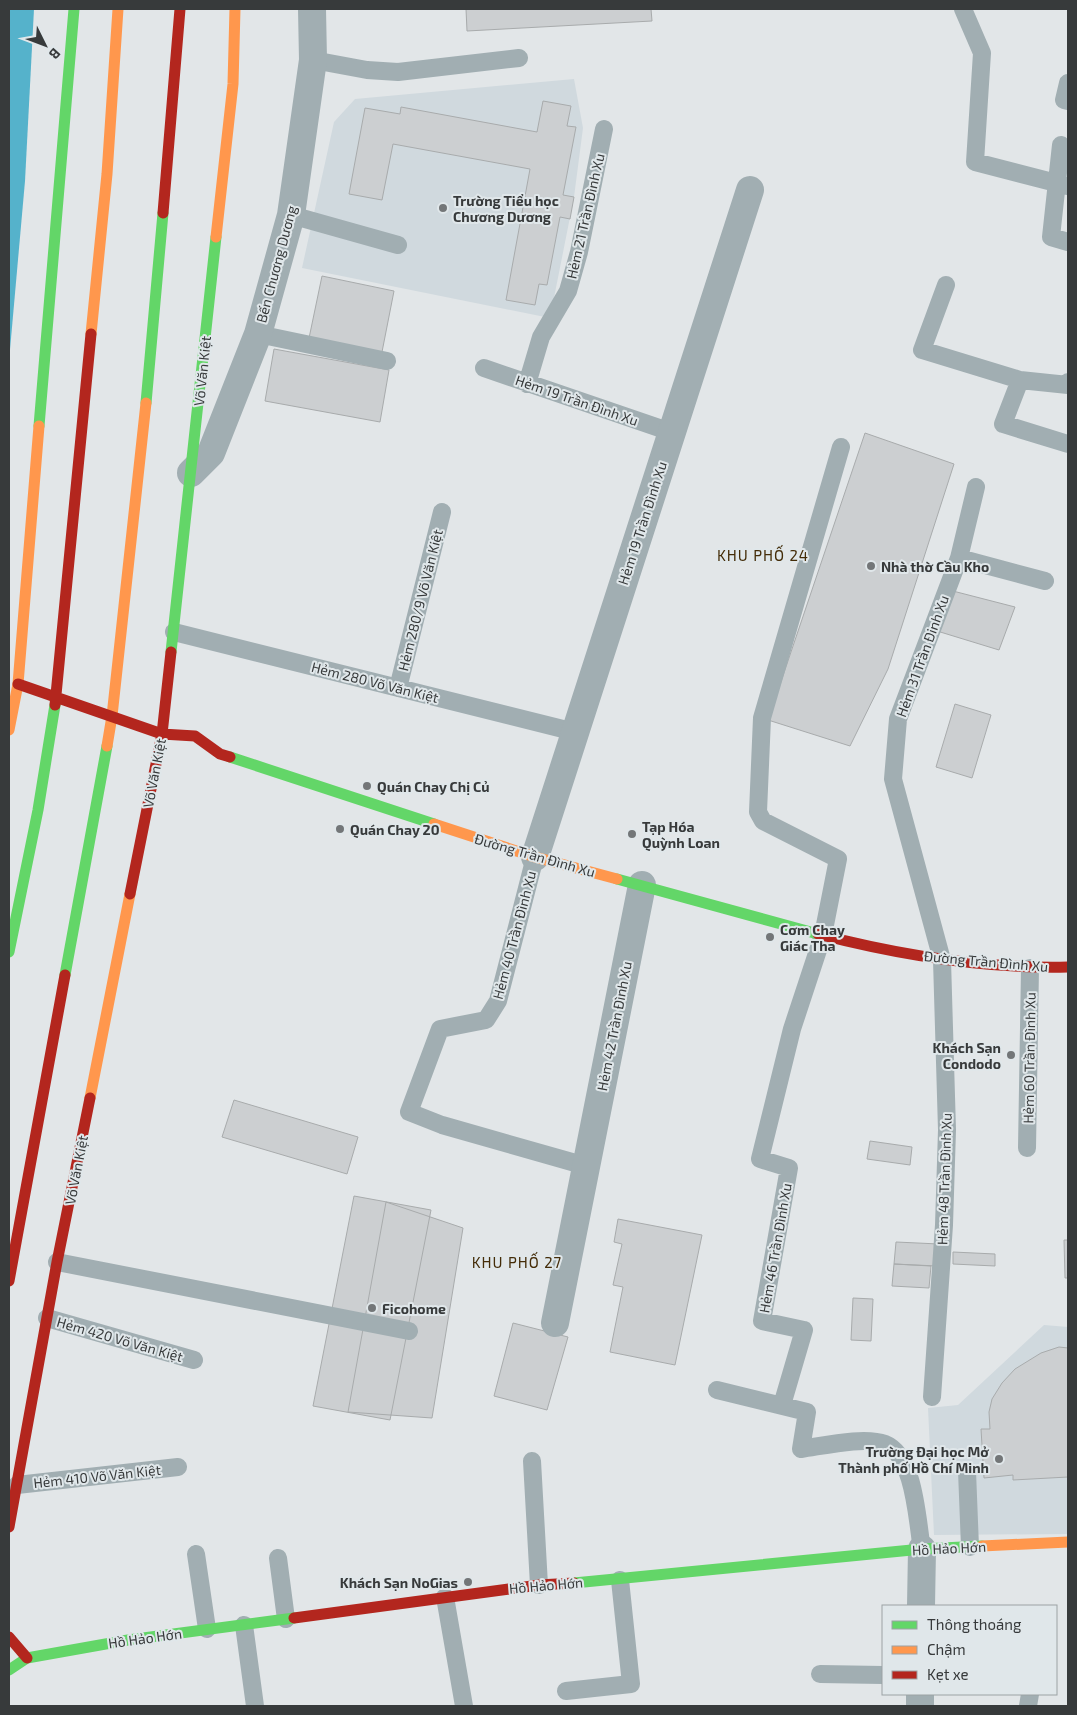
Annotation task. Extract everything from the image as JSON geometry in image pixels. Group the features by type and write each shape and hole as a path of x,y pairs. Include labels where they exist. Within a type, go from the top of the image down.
{"main road":[{"path":"9,730 18,684 74,9"},
{"path":"9,952 38,810 56,697 107,174 118,9"},
{"path":"9,1281 112,716 153,340 180,9"},
{"name":"Võ Văn Kiệt","path":"9,1527 57,1262 162,734 232,84 236,9"},
{"name":"Đường Trần Ðình Xu","path":"18,684 162,734 195,736 220,754 535,857 823,935 942,960 1030,968 1068,967"},
{"path":"162,734 181,749"},
{"path":"204,754 220,754"},
{"name":"Hồ Hảo Hớn","path":"9,1670 27,1658 128,1640 286,1620 445,1596 539,1585 620,1580 745,1565 922,1549 1068,1542"},
{"path":"9,1637 27,1658"}],"street":[{"name":"Bến Chương Dương","path":"191,473 211,453 258,334 291,215 313,60 312,9"},
{"name":"Hẻm 19 Trần Ðình Xu","path":"535,857 750,190"},
{"name":"Hẻm 42 Trần Ðình Xu","path":"555,1323 642,885"},
{"path":"921,1605 922,1549"}],"lane":[{"path":"963,9 982,53 975,162 1063,185"},
{"path":"313,60 367,70 398,72 519,58"},
{"path":"1068,82 1064,100 1068,101"},
{"name":"Hẻm 21 Trần Đình Xu","path":"527,384 541,337 568,291 579,252 604,129"},
{"path":"1061,145 1063,185 1051,237 1068,242"},
{"path":"291,215 398,245"},
{"path":"946,285 922,350 1020,380 1068,385 1068,382"},
{"path":"258,334 387,361"},
{"name":"Hẻm 19 Trần Đình Xu","path":"484,368 671,432"},
{"path":"1020,380 1003,424 1068,444"},
{"path":"823,935 838,859 763,821 758,812 762,718 841,448"},
{"name":"Hẻm 31 Trần Đinh Xu","path":"942,960 893,779 898,719 958,558 976,487"},
{"name":"Hẻm 280/9 Võ Văn Kiệt","path":"398,688 442,512"},
{"path":"958,558 1045,581"},
{"name":"Hẻm 280 Võ Văn Kiệt","path":"174,632 575,732"},
{"name":"Hẻm 40 Trần Đình Xu","path":"535,857 498,1001 486,1020 440,1029 409,1112 442,1125 586,1166"},
{"name":"Hẻm 46 Trần Ðình Xu","path":"782,1405 804,1330 762,1321 789,1168 760,1159 792,1029 823,935"},
{"name":"Hẻm 48 Trần Ðình Xu","path":"932,1398 944,1225 947,1130 942,960"},
{"name":"Hẻm 60 Trần Ðình Xu","path":"1027,1148 1030,968"},
{"path":"57,1262 409,1331"},
{"name":"Hẻm 420 Võ Văn Kiệt","path":"47,1318 194,1360"},
{"path":"717,1390 808,1412 801,1449 862,1442 885,1444 899,1454 908,1470 922,1549"},
{"path":"532,1460 539,1585"},
{"name":"Hẻm 410 Võ Văn Kiệt","path":"17,1485 178,1467"},
{"path":"967,1471 970,1547"},
{"path":"196,1554 207,1630"},
{"path":"278,1558 286,1620"},
{"path":"566,1691 631,1684 620,1580"},
{"path":"445,1596 464,1706"},
{"path":"244,1625 255,1706"},
{"path":"820,1674 882,1675"}],"shaded area":[{"name":"Trường Tiểu học Chương Dương","path":"574,79 583,128 574,197 550,318 302,268 334,122 355,99"},
{"name":"Trường Đại học Mở Thành phố Hồ Chí Minh","path":"1044,1325 1068,1327 1067,1534 934,1535 928,1408 958,1405"}],"water":[{"path":"9,9 34,9 25,181 9,361"}],"building":[{"path":"466,9 651,9 652,21 467,31"},
{"path":"543,101 571,106 567,126 576,127 563,195 574,197 570,219 560,217 547,285 539,284 535,305 506,300 530,169 393,144 382,200 349,194 365,108 400,114 401,107 537,132"},
{"path":"322,276 394,291 381,357 308,343"},
{"path":"274,349 389,370 380,422 265,401"},
{"name":"Nhà thờ Cầu Kho","path":"865,433 954,464 888,669 850,746 768,720"},
{"path":"949,590 1015,607 999,650 937,631"},
{"path":"955,704 991,715 972,778 936,767"},
{"path":"234,1100 358,1137 347,1174 222,1137"},
{"path":"870,1141 912,1147 910,1165 867,1159"},
{"name":"Ficohome","path":"354,1196 431,1210 390,1420 313,1406"},
{"path":"386,1202 463,1228 432,1418 348,1412"},
{"path":"618,1219 702,1235 675,1365 610,1352 623,1287 613,1285 622,1244 614,1242"},
{"path":"1064,1240 1068,1240 1068,1278 1065,1278"},
{"path":"896,1242 939,1244 937,1266 894,1264"},
{"path":"953,1252 995,1254 995,1266 953,1264"},
{"path":"894,1264 931,1266 929,1288 892,1286"},
{"path":"853,1298 873,1299 871,1341 851,1340"},
{"path":"513,1323 568,1337 547,1410 494,1396"},
{"path":"1059,1347 1068,1348 1068,1477 1013,1480 1013,1475 984,1478 981,1429 990,1429 989,1412 992,1399 1002,1383 1015,1369 1041,1353"}],"traffic: fast":[{"path":"39,426 74,9"},
{"path":"146,403 163,213"},
{"path":"171,652 216,237"},
{"path":"9,952 38,810 55,705"},
{"path":"65,975 107,746"},
{"path":"230,757 434,824"},
{"path":"617,879 818,934"},
{"path":"574,1583 922,1549 982,1546"},
{"path":"9,1670 27,1658 128,1640 294,1618"}],"traffic: slow":[{"path":"91,334 107,174 118,9"},
{"path":"216,237 233,84 235,9"},
{"path":"107,746 112,716 146,403"},
{"path":"9,730 18,684 39,426"},
{"path":"434,824 535,857 617,879"},
{"path":"90,1098 130,894"},
{"path":"982,1546 1068,1542"}],"traffic: jam":[{"path":"163,213 180,9"},
{"path":"55,705 91,334"},
{"path":"130,894 162,734 171,652"},
{"path":"18,684 162,734 195,736 220,754 230,757"},
{"path":"818,934 849,942 942,959 1005,966 1068,967"},
{"path":"9,1281 65,975"},
{"path":"9,1527 57,1262 90,1098"},
{"path":"294,1618 539,1585 574,1583"},
{"path":"9,1637 27,1658"}],"place":[{"name":"Trường Tiểu học Chương Dương","path":"443,208"},
{"name":"Nhà thờ Cầu Kho","path":"871,566"},
{"name":"Quán Chay Chị Củ","path":"367,786"},
{"name":"Quán Chay 20","path":"340,829"},
{"name":"Tạp Hóa Quỳnh Loan","path":"632,834"},
{"name":"Cơm Chay Giác Tha","path":"770,937"},
{"name":"Khách Sạn Condodo","path":"1011,1055"},
{"name":"Ficohome","path":"372,1308"},
{"name":"Trường Đại học Mở Thành phố Hồ Chí Minh","path":"999,1459"},
{"name":"Khách Sạn NoGias","path":"468,1582"}],"district":[{"name":"KHU PHỐ 24","path":"763,555"},
{"name":"KHU PHỐ 27","path":"517,1262"}]}
